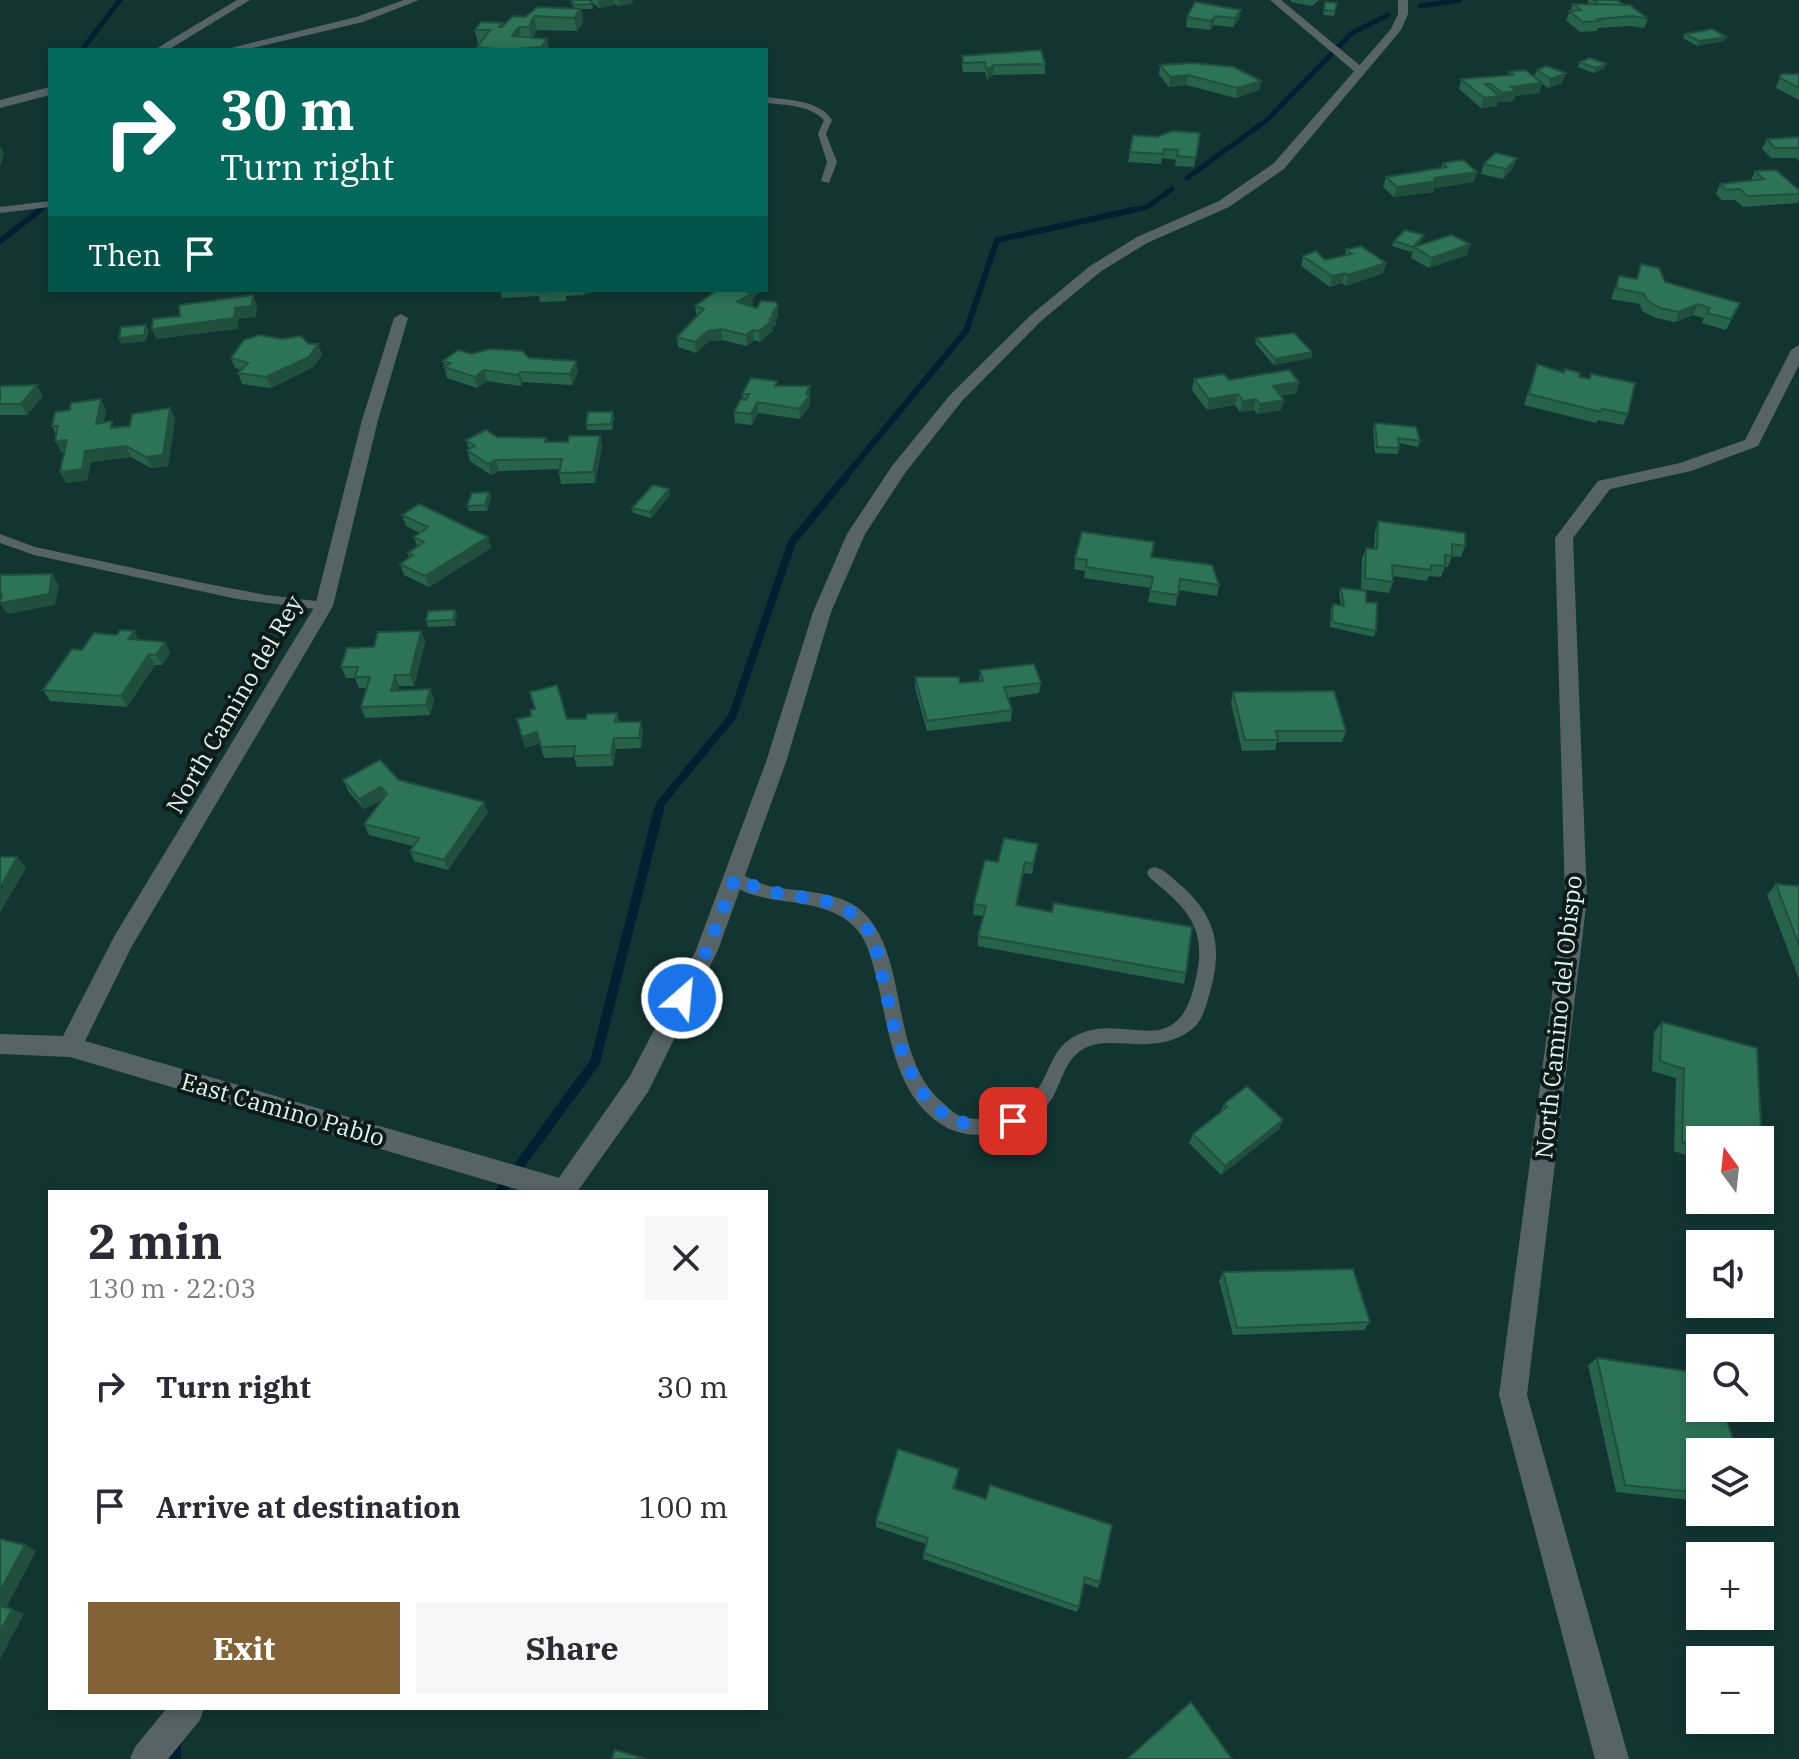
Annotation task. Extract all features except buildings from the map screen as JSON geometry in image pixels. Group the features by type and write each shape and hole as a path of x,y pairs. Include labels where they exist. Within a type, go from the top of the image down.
{"street":[{"path":"163,48 245,0"},
{"path":"238,48 359,20 414,0"},
{"path":"1275,0 1359,70"},
{"path":"563,1190 639,1084 707,950 790,722 822,612 856,534 898,470 951,403 1036,318 1095,269 1130,247 1224,204 1256,185 1279,166 1396,30 1403,14 1403,0"},
{"path":"0,104 48,92"},
{"name":"North Camino del Rey","path":"70,1047 123,941 324,606 370,420 401,318"},
{"name":"North Camino del Obispo","path":"1612,1759 1513,1395 1576,898 1564,538 1604,485 1685,467 1752,443 1799,350"},
{"name":"East Camino Pablo","path":"0,1044 70,1047 555,1190"},
{"path":"147,1759 186,1710"}],"lane":[{"path":"768,100 804,105 825,115 828,120 822,134 831,152 832,162 826,181"},
{"path":"0,210 48,204"},
{"path":"0,538 18,548 73,557 180,584 290,604 324,606"},
{"path":"735,878 765,891 825,901 852,913 873,935 896,1035 917,1088 950,1120 979,1126 1013,1121 1043,1097 1053,1070 1075,1045 1099,1038 1164,1036 1191,1020 1204,983 1208,938 1190,903 1155,873"}],"waterway":[{"path":"84,48 120,0"},
{"path":"1420,6 1460,0"},
{"path":"1187,178 1267,120 1352,33 1388,15"},
{"path":"1124,212 1147,207 1172,189"},
{"path":"37,212 48,204"},
{"path":"0,241 40,210"},
{"path":"845,477 966,331 997,240 1133,210"},
{"path":"659,811 661,803 732,717 792,542 847,475"},
{"path":"501,1190 595,1062 659,809"},
{"path":"175,1739 175,1759"}],"route":[{"path":"682,998 707,950 735,878 765,891 825,901 852,913 873,935 896,1035 917,1088 950,1120 979,1126 1013,1121"}]}
